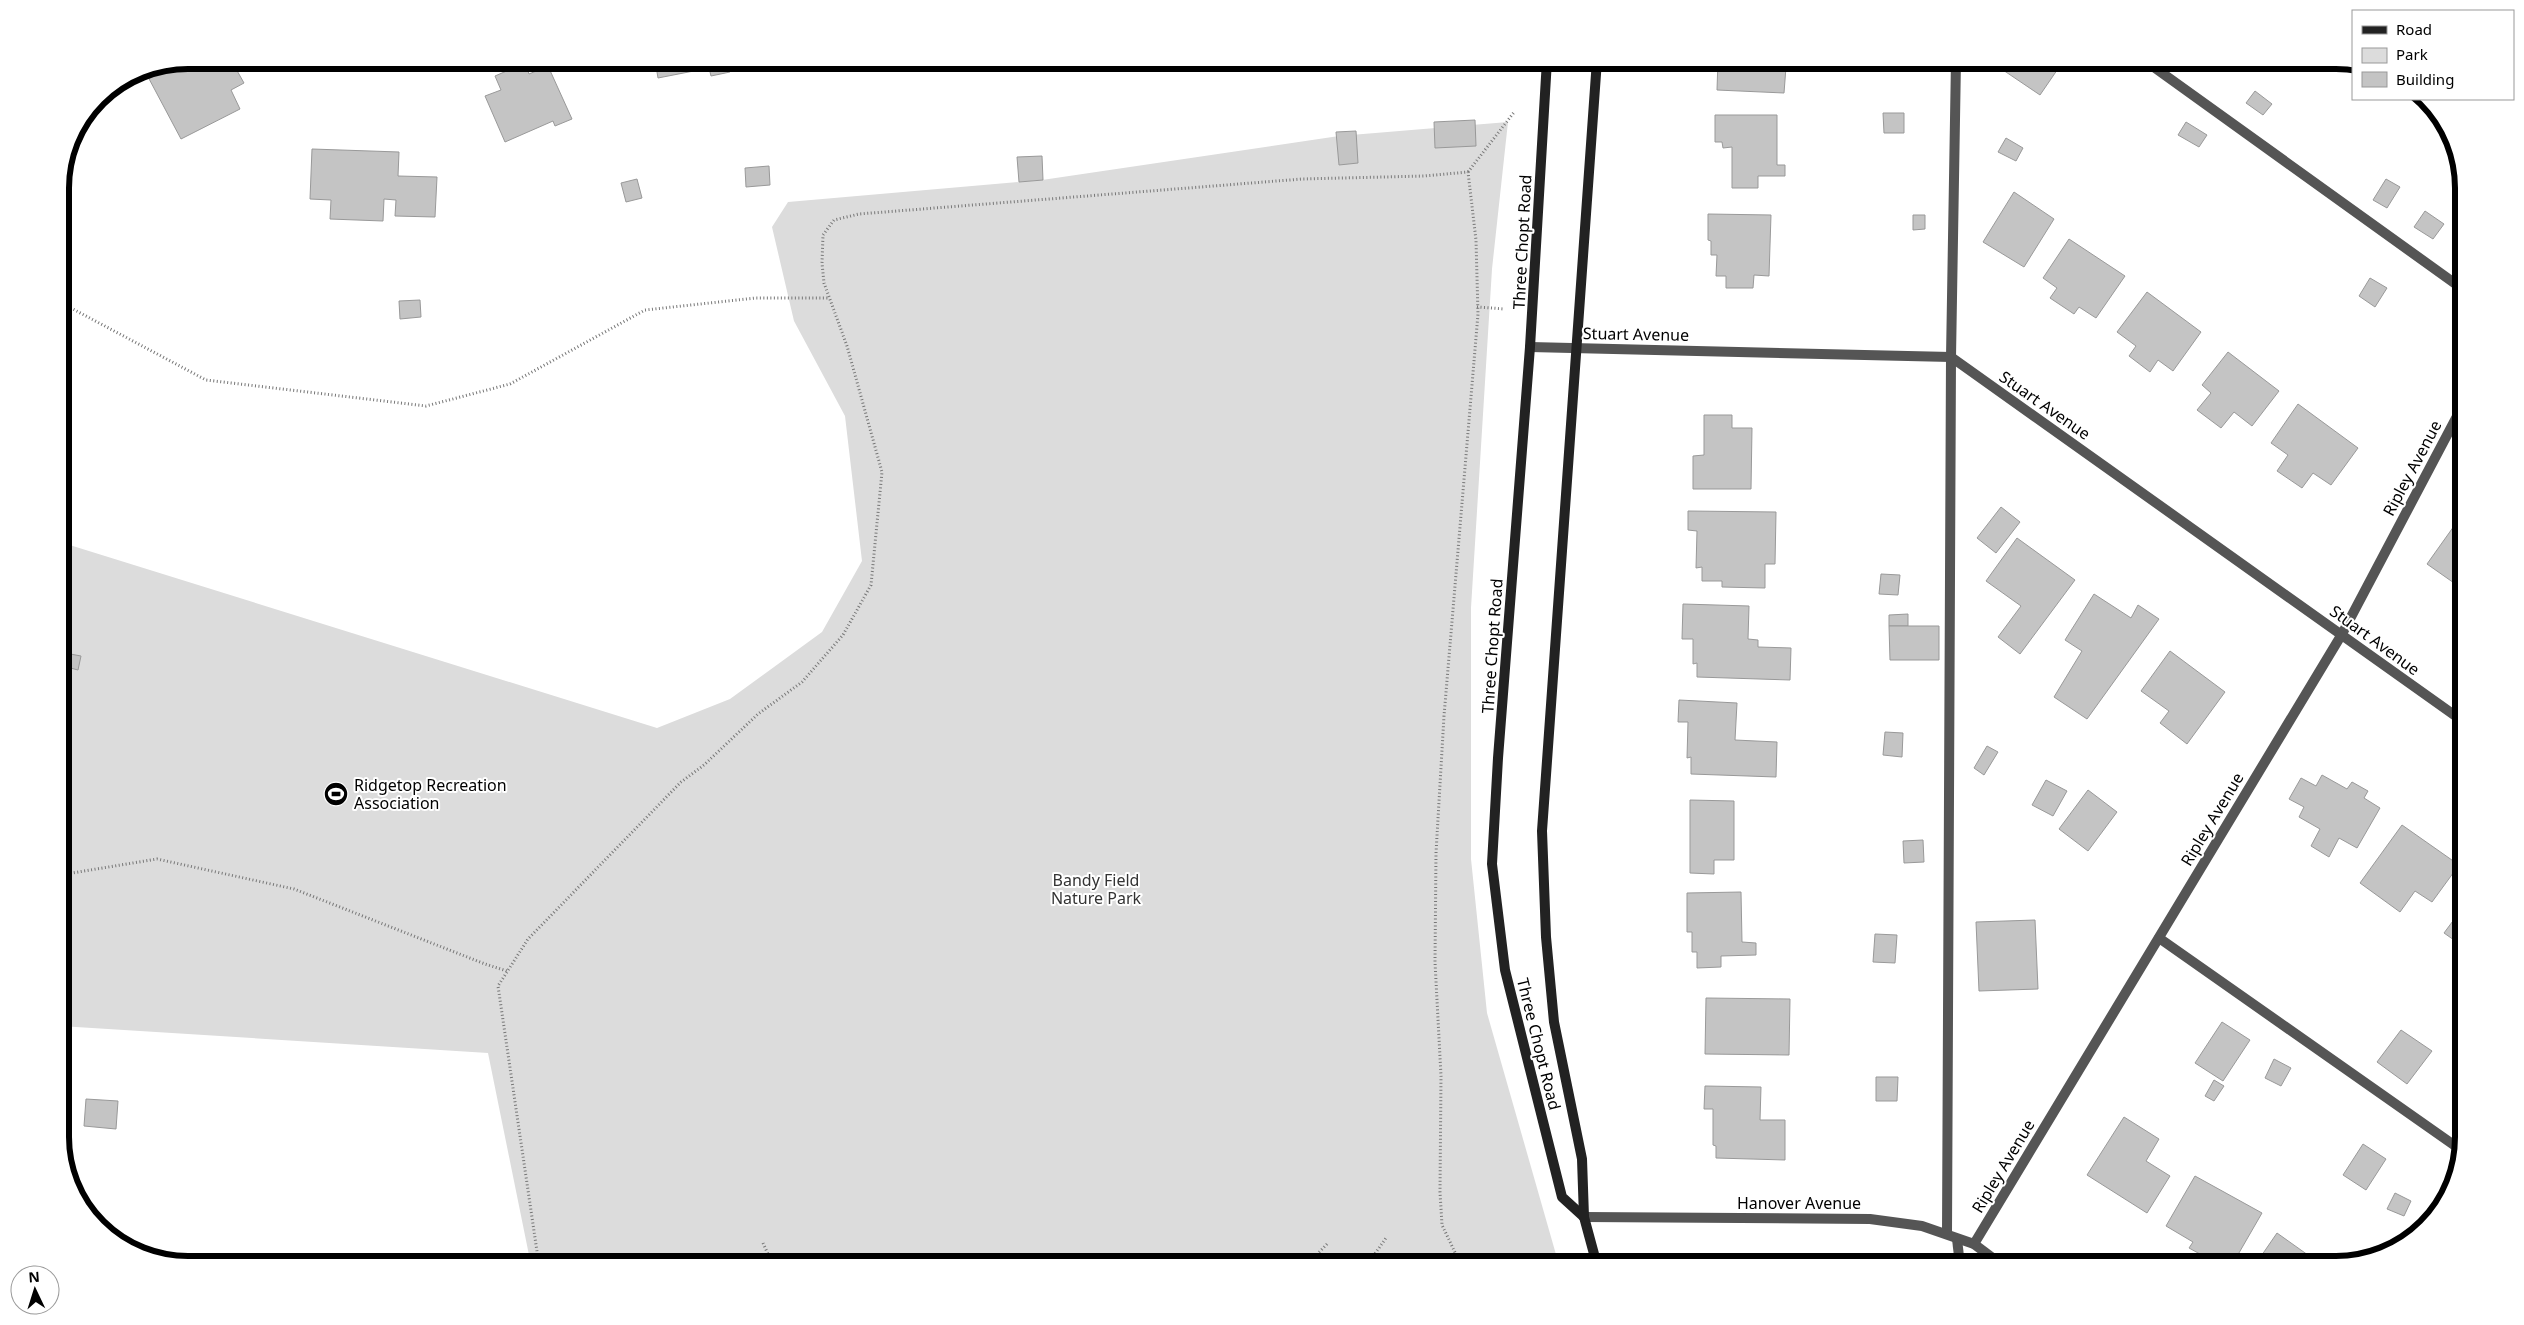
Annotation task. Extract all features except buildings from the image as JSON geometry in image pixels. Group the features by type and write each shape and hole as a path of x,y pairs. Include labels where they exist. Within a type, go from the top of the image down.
{"main road":[{"name":"Three Chopt Road","path":"1546,69 1530,347 1498,758 1492,864 1505,970 1562,1196 1584,1217"},
{"name":"Three Chopt Road","path":"1595,1256 1584,1217 1582,1159 1554,1022 1546,937 1542,831 1596,69"}],"street":[{"path":"1947,1234 1951,357 1956,69"},
{"path":"2157,69 2455,284"},
{"name":"Stuart Avenue","path":"1530,347 1951,357 2455,716"},
{"name":"Ripley Avenue","path":"1974,1244 2342,634 2455,420"},
{"path":"2159,938 2455,1146"},
{"name":"Hanover Avenue","path":"1584,1217 1870,1219 1922,1226 1974,1244 1990,1256"},
{"path":"1958,1238 1959,1256"}],"path":[{"path":"1456,1256 1442,1225 1440,1192 1441,1076 1435,962 1436,853 1452,611 1477,308 1476,240 1468,172 1520,104"},
{"path":"538,1256 498,986 528,939 681,782 704,765 758,714 802,682 843,635 871,585 882,472 847,346 824,283 823,235 834,220 859,214 1302,179 1424,176 1468,172"},
{"path":"69,308 206,380 426,406 510,384 646,310 756,298 829,298"},
{"path":"1477,308 1507,309"},
{"path":"69,874 157,859 294,889 485,964 508,971"},
{"path":"1373,1256 1386,1238"},
{"path":"763,1243 769,1256"},
{"path":"1316,1256 1328,1243"}],"green space":[{"name":"Bandy Field Nature Park","path":"1508,122 1492,269 1471,608 1471,859 1487,1013 1556,1256 529,1256 488,1053 69,1027 69,545 657,728 730,699 822,632 862,561 845,416 794,321 772,227 788,202 1042,180 1339,136"}],"place":[{"name":"Ridgetop Recreation Association","path":"336,794"}]}
